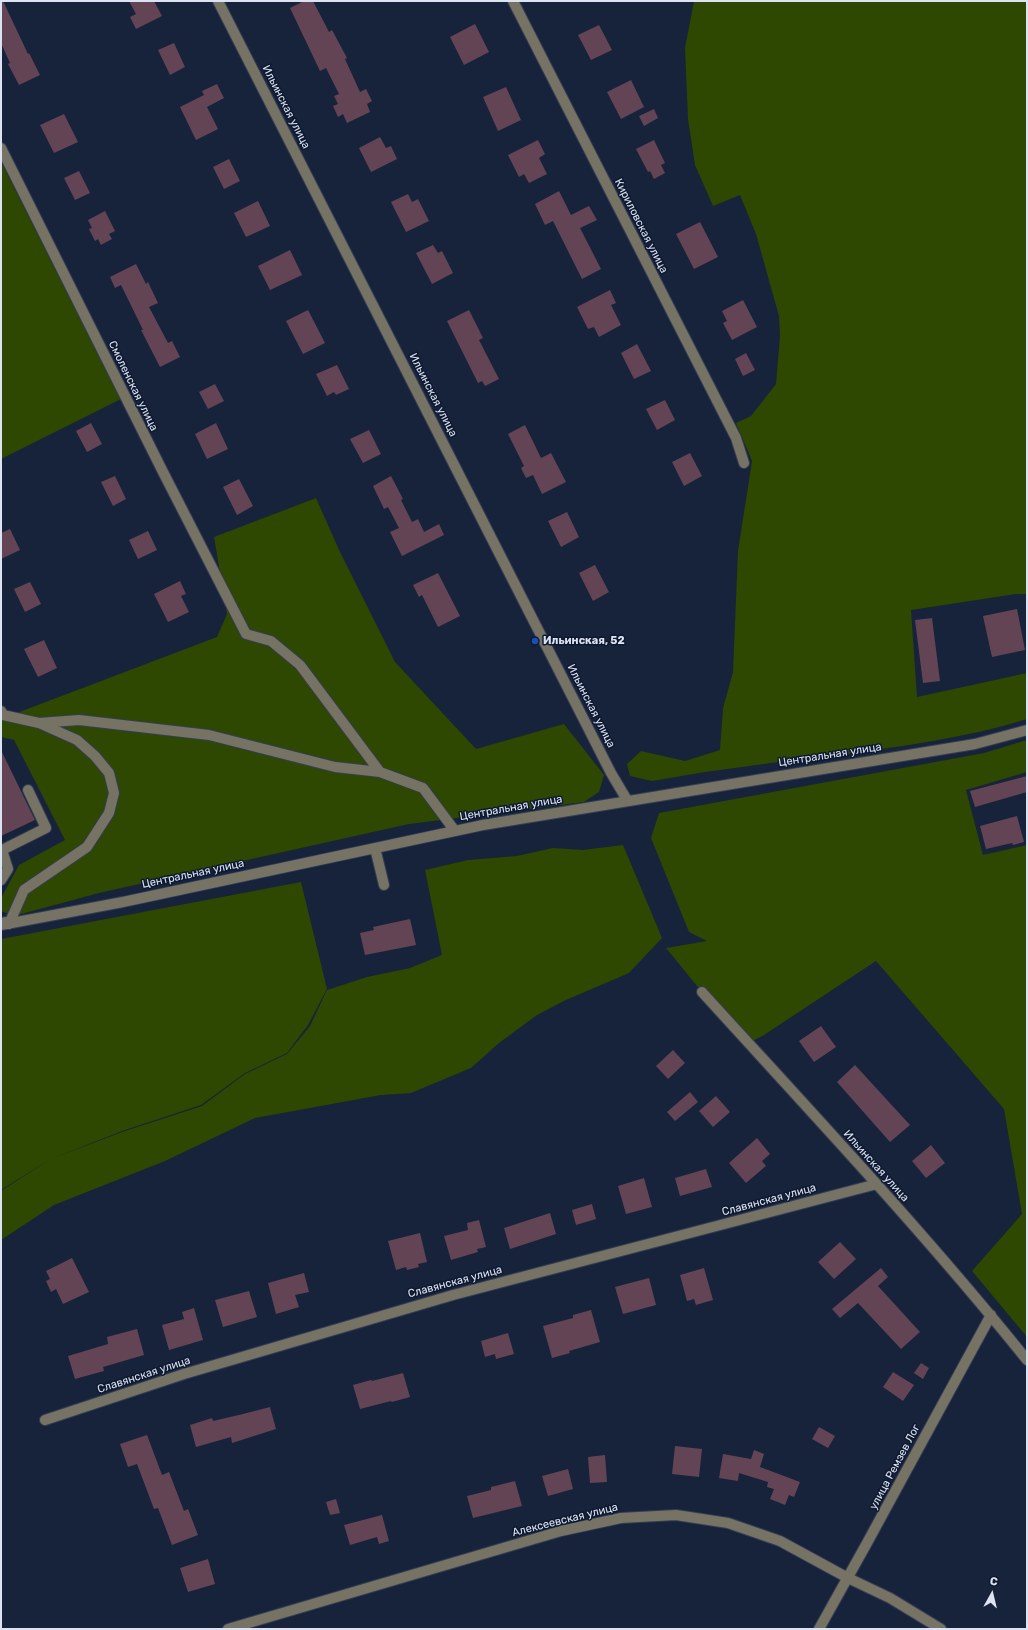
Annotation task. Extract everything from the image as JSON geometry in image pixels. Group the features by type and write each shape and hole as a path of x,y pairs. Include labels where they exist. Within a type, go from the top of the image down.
{"street":[{"name":"Ильинская улица","path":"218,1 611,773 627,800"},
{"name":"Кириловская улица","path":"513,1 736,438 744,464"},
{"name":"Смоленская улица","path":"1,148 246,634 270,641 300,665 380,772"},
{"path":"2,713 39,723 77,740 95,756 109,773 114,793 109,813 87,846 24,890 4,923"},
{"path":"39,723 79,720 209,735 335,767 380,772 423,788 455,831"},
{"name":"Центральная улица","path":"4,923 123,902 455,831 627,800 975,744 1027,730"},
{"path":"1,880 8,869 2,849 46,828 28,790"},
{"path":"375,848 384,885"},
{"name":"Ильинская улица","path":"702,992 877,1184 991,1315 1027,1360"},
{"name":"Славянская улица","path":"45,1420 184,1374 453,1295 877,1184"},
{"name":"улица Ремзев Лог","path":"819,1629 991,1315"},
{"name":"Алексеевская улица","path":"228,1629 561,1531 621,1518 676,1515 728,1523 780,1541 848,1578 890,1598 941,1629"}],"green space":[{"path":"694,1 1027,1 1027,594 1016,594 911,610 917,697 1027,673 1027,719 1004,726 934,741 839,755 705,772 652,781 630,776 627,764 641,751 685,761 720,750 723,708 733,672 738,551 752,461 736,423 751,416 776,384 780,336 779,316 756,234 740,195 713,206 695,165 688,119 685,48"},
{"path":"1,162 121,399 1,459"},
{"path":"316,498 340,552 395,662 476,749 564,724 604,775 599,792 584,802 409,824 99,893 14,916 1,911 1,898 19,865 65,840 14,740 1,737 1,719 217,637 227,614 214,537"},
{"path":"1027,740 1027,772 966,790 983,855 1027,845 1027,1337 972,1271 1022,1214 1004,1109 876,961 764,1035 745,1045 666,948 707,941 689,932 651,838 659,813 984,753"},
{"path":"623,845 662,938 629,973 566,1000 537,1015 499,1043 471,1068 411,1093 381,1095 255,1118 165,1161 54,1205 1,1240 1,1191 52,1158 1,1190 1,939 301,882 327,989 308,1025 287,1053 245,1073 201,1105 125,1130 53,1158 125,1131 202,1106 245,1074 287,1054 310,1026 327,990 367,977 410,968 442,955 425,870 468,860 517,856 553,848 583,850"}],"building":[{"path":"1,1 3,1 28,54 29,53 40,75 19,85 8,64 10,63 1,43"},
{"path":"129,1 154,1 162,16 136,29 130,17 136,14"},
{"path":"304,1 313,1 329,32 332,30 347,58 345,59 360,92 366,89 372,101 367,104 370,112 347,123 343,114 338,117 333,106 338,104 334,96 339,94 326,68 320,71 290,8"},
{"path":"475,24 489,52 464,65 450,37"},
{"path":"599,25 612,50 591,60 578,35"},
{"path":"174,43 185,67 170,75 158,50"},
{"path":"631,80 644,107 621,119 607,92"},
{"path":"217,84 224,98 207,107 218,129 196,140 180,107 204,95 202,91"},
{"path":"506,87 521,120 498,131 483,97"},
{"path":"654,109 658,118 644,126 639,116"},
{"path":"64,114 78,142 54,153 40,125"},
{"path":"380,137 386,148 391,146 397,159 371,172 359,148"},
{"path":"538,140 545,154 539,158 547,174 529,183 524,174 519,177 508,155"},
{"path":"654,140 665,163 661,165 665,173 654,179 650,171 648,172 636,149"},
{"path":"229,159 240,181 224,189 213,167"},
{"path":"79,171 90,193 75,200 64,178"},
{"path":"559,191 571,215 589,206 597,220 580,228 601,269 582,279 553,221 545,225 535,204"},
{"path":"408,194 412,202 418,199 429,221 406,232 391,202"},
{"path":"258,201 270,226 246,237 234,213"},
{"path":"105,211 115,231 109,234 112,239 101,245 98,239 95,241 89,229 92,228 88,220"},
{"path":"700,222 718,257 694,269 676,234"},
{"path":"433,245 438,253 442,251 453,273 432,284 416,253"},
{"path":"290,250 302,275 270,290 258,266"},
{"path":"136,264 146,284 148,282 158,303 149,307 168,343 172,341 180,357 160,367 141,330 143,330 121,285 115,288 110,277"},
{"path":"610,290 616,303 611,305 621,325 599,337 594,327 588,329 577,307"},
{"path":"743,300 757,327 732,340 723,323 727,321 722,311"},
{"path":"308,310 325,343 303,354 286,321"},
{"path":"469,310 483,338 479,340 499,379 485,386 482,381 478,383 447,321"},
{"path":"637,344 651,371 634,379 621,353"},
{"path":"746,353 755,370 743,376 735,359"},
{"path":"337,365 349,389 336,395 334,392 327,396 316,374"},
{"path":"215,384 224,401 208,409 199,392"},
{"path":"665,400 675,420 657,430 646,409"},
{"path":"91,423 102,444 87,452 76,431"},
{"path":"216,423 228,449 207,459 195,434"},
{"path":"525,425 541,458 551,453 566,482 542,494 533,475 526,478 521,468 524,466 508,434"},
{"path":"369,430 381,454 363,463 350,439"},
{"path":"690,453 702,476 684,486 672,462"},
{"path":"115,476 126,499 113,506 101,482"},
{"path":"391,476 403,499 401,500 412,522 418,519 424,532 439,524 444,535 402,556 390,532 399,528 388,507 384,509 373,486"},
{"path":"239,479 253,506 237,515 223,487"},
{"path":"567,512 579,537 561,547 548,521"},
{"path":"10,529 20,550 1,559 1,533"},
{"path":"148,531 157,550 138,559 129,540"},
{"path":"595,565 609,592 593,601 579,573"},
{"path":"438,573 460,616 438,627 422,595 419,597 413,585"},
{"path":"180,581 186,594 181,596 189,612 168,622 154,594"},
{"path":"30,582 41,604 25,612 14,589"},
{"path":"1017,609 1025,650 992,657 983,616"},
{"path":"932,618 940,681 923,683 915,620"},
{"path":"44,640 57,668 38,677 24,649"},
{"path":"1,750 35,820 1,836"},
{"path":"1027,776 1027,792 975,807 970,791"},
{"path":"1017,816 1024,842 986,849 980,826"},
{"path":"410,919 416,945 365,955 360,933 374,930 373,927"},
{"path":"821,1026 836,1047 814,1062 799,1041"},
{"path":"673,1050 685,1063 668,1079 656,1066"},
{"path":"855,1065 910,1125 890,1142 837,1082"},
{"path":"690,1092 698,1102 675,1121 667,1112"},
{"path":"716,1096 730,1112 713,1127 699,1111"},
{"path":"757,1138 770,1154 762,1161 766,1166 746,1183 729,1163"},
{"path":"931,1145 945,1163 926,1178 912,1161"},
{"path":"706,1169 712,1187 680,1196 675,1178"},
{"path":"644,1178 652,1207 626,1214 618,1186"},
{"path":"592,1204 596,1219 576,1225 572,1210"},
{"path":"550,1213 556,1234 510,1249 504,1228"},
{"path":"479,1220 486,1247 477,1249 478,1252 451,1260 444,1236 468,1230 467,1223"},
{"path":"420,1233 427,1262 418,1264 419,1267 407,1270 406,1267 396,1270 388,1241"},
{"path":"840,1242 856,1259 834,1279 818,1262"},
{"path":"72,1258 89,1292 63,1304 56,1289 51,1292 46,1281 50,1279 46,1271"},
{"path":"704,1268 713,1300 696,1305 694,1299 687,1301 680,1275"},
{"path":"881,1268 888,1277 878,1286 920,1332 901,1349 858,1303 840,1318 832,1309"},
{"path":"304,1273 309,1292 295,1295 299,1307 276,1314 268,1283"},
{"path":"649,1278 656,1305 623,1314 615,1287"},
{"path":"249,1291 257,1317 223,1327 215,1300"},
{"path":"194,1308 203,1340 169,1350 162,1325 184,1319 182,1312"},
{"path":"591,1310 600,1342 569,1351 570,1353 552,1358 543,1326 573,1318 573,1315"},
{"path":"137,1329 144,1355 103,1367 104,1371 75,1379 68,1356 108,1344 107,1337"},
{"path":"508,1333 514,1354 496,1359 495,1354 485,1357 481,1341"},
{"path":"921,1363 929,1368 923,1379 914,1373"},
{"path":"893,1372 914,1385 903,1401 883,1387"},
{"path":"403,1373 410,1397 360,1409 353,1385"},
{"path":"270,1407 276,1429 232,1443 231,1437 196,1447 190,1425 212,1418 213,1421"},
{"path":"819,1427 835,1436 828,1448 812,1439"},
{"path":"147,1435 162,1475 169,1472 184,1511 188,1509 198,1535 172,1545 158,1508 154,1509 137,1464 128,1467 120,1444"},
{"path":"675,1446 702,1449 699,1477 672,1474"},
{"path":"754,1450 764,1454 760,1467 800,1482 794,1497 789,1495 785,1505 770,1499 774,1489 767,1487 768,1482 739,1473 738,1481 719,1478 723,1454 751,1459"},
{"path":"605,1455 607,1482 590,1483 588,1457"},
{"path":"568,1469 573,1489 548,1496 542,1476"},
{"path":"515,1481 522,1506 473,1518 467,1496 491,1490 491,1487"},
{"path":"336,1499 340,1513 330,1515 326,1502"},
{"path":"382,1515 389,1541 379,1544 377,1537 350,1545 344,1525"},
{"path":"208,1559 215,1584 188,1592 180,1568"}],"place":[{"name":"Ильинская, 52","path":"535,641"}]}
